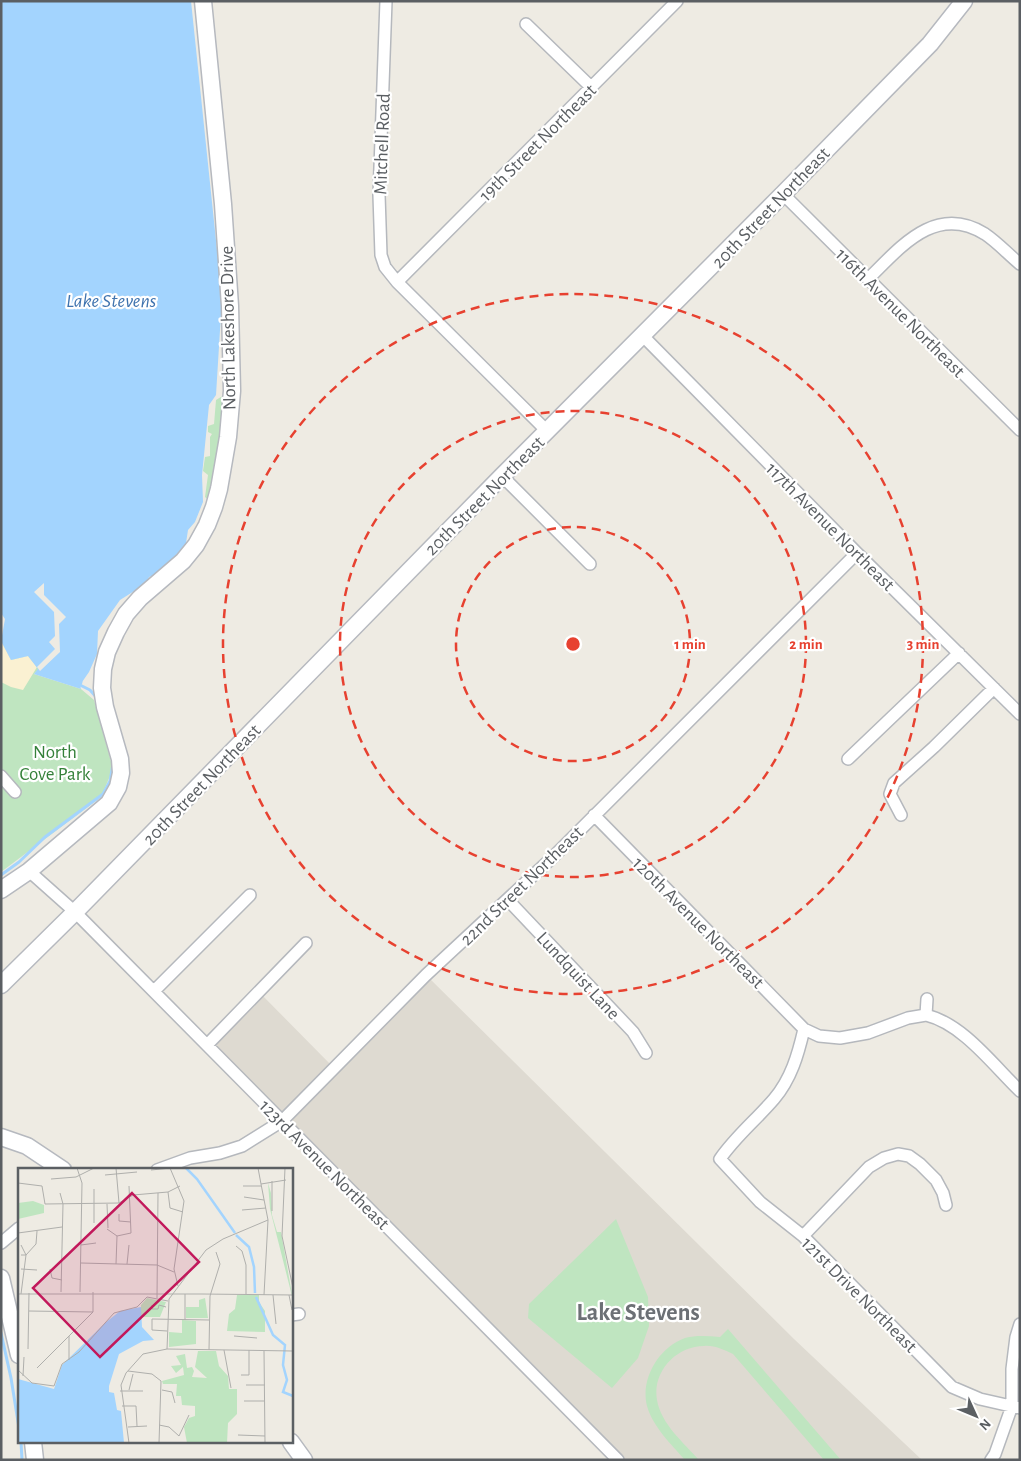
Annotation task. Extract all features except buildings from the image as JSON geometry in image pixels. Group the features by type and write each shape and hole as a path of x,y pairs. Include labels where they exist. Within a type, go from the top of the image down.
{"street":[{"name":"North Lakeshore Drive","path":"1,890 29,871 109,803 118,787 121,773 120,759 105,707 102,688 103,669 108,652 126,614 140,598 183,561 196,545 214,507 228,437 232,391 230,306 223,204 203,1"},
{"name":"Mitchell Road","path":"386,1 379,195 381,255 385,267 397,282 547,431"},
{"name":"19th Street Northeast","path":"397,282 677,1"},
{"name":"20th Street Northeast","path":"1,985 930,44 964,1"},
{"path":"526,24 591,88"},
{"name":"116th Avenue Northeast","path":"783,194 1020,430"},
{"path":"868,279 907,241 918,233 931,227 950,223 963,224 986,234 1020,264"},
{"name":"117th Avenue Northeast","path":"643,336 857,553 1020,714"},
{"path":"502,476 590,564"},
{"name":"22nd Street Northeast","path":"162,1168 190,1158 220,1153 242,1146 282,1121 426,975 508,900 857,553"},
{"path":"848,759 959,653"},
{"path":"901,815 890,794 894,783 994,688"},
{"path":"1,776 15,792"},
{"name":"120th Avenue Northeast","path":"594,815 804,1029"},
{"name":"123rd Avenue Northeast","path":"29,871 75,912 618,1460"},
{"path":"154,991 250,895"},
{"name":"Lundquist Lane","path":"508,900 633,1032 646,1053"},
{"path":"207,1045 306,943"},
{"path":"926,1015 927,999"},
{"path":"804,1029 819,1036 840,1038 868,1033 908,1018 926,1015 947,1023 964,1035 1020,1091"},
{"name":"121st Drive Northeast","path":"804,1029 797,1061 786,1081 775,1098 729,1145 720,1159 760,1202 803,1236 952,1387 980,1399 1016,1407"},
{"path":"1,1137 27,1146 60,1168"},
{"path":"803,1236 869,1167 884,1158 898,1154 909,1156 926,1169 936,1180 943,1193 946,1205"},
{"path":"1,1242 18,1229"},
{"path":"1,1278 18,1351"},
{"path":"991,1460 1016,1407 1012,1369 1016,1337 1020,1324"},
{"path":"292,1443 304,1460"},
{"path":"33,1444 35,1460"}],"shaded area":[{"path":"426,975 794,1339 922,1460 620,1460 207,1045 259,992 334,1068"}],"green space":[{"path":"229,392 212,503 205,497 208,475 203,471 205,457 210,456 210,437 212,434 208,432 208,426 214,424 216,400"},
{"name":"North Cove Park","path":"1,641 11,660 28,656 39,669 34,674 81,689 94,700 113,769 101,797 1,872"},
{"path":"616,1219 648,1297 649,1326 638,1358 612,1388 528,1318 529,1304"},
{"path":"728,1329 841,1460 824,1460 733,1354 711,1346 694,1347 684,1350 668,1362 658,1380 656,1390 659,1409 663,1417 674,1433 699,1460 685,1460 668,1441 658,1428 647,1406 646,1385 654,1365 660,1356 676,1342 693,1336 720,1337"}],"sand":[{"path":"1,641 11,660 28,656 37,667 23,690 1,682"}],"water":[{"name":"Lake Stevens","path":"1,1 191,1 222,298 216,395 209,405 202,475 203,502 195,522 188,530 186,543 174,558 155,575 149,577 147,583 120,600 98,631 97,654 89,672 80,685 81,689 34,674 38,669 28,656 11,660 1,641 5,619 1,613"}],"pier":[{"path":"44,583 44,595 66,617 59,624 60,652 40,671 37,667 55,649 49,642 55,636 54,612 34,592"}],"waterway":[{"path":"81,682 80,685 90,690 97,698"},
{"path":"1,875 19,862 45,837 103,794 110,781 113,764"},
{"path":"1,1333 18,1422"},
{"path":"21,1444 22,1460"}],"district":[{"name":"Lake Stevens","path":"638,1312"}]}
